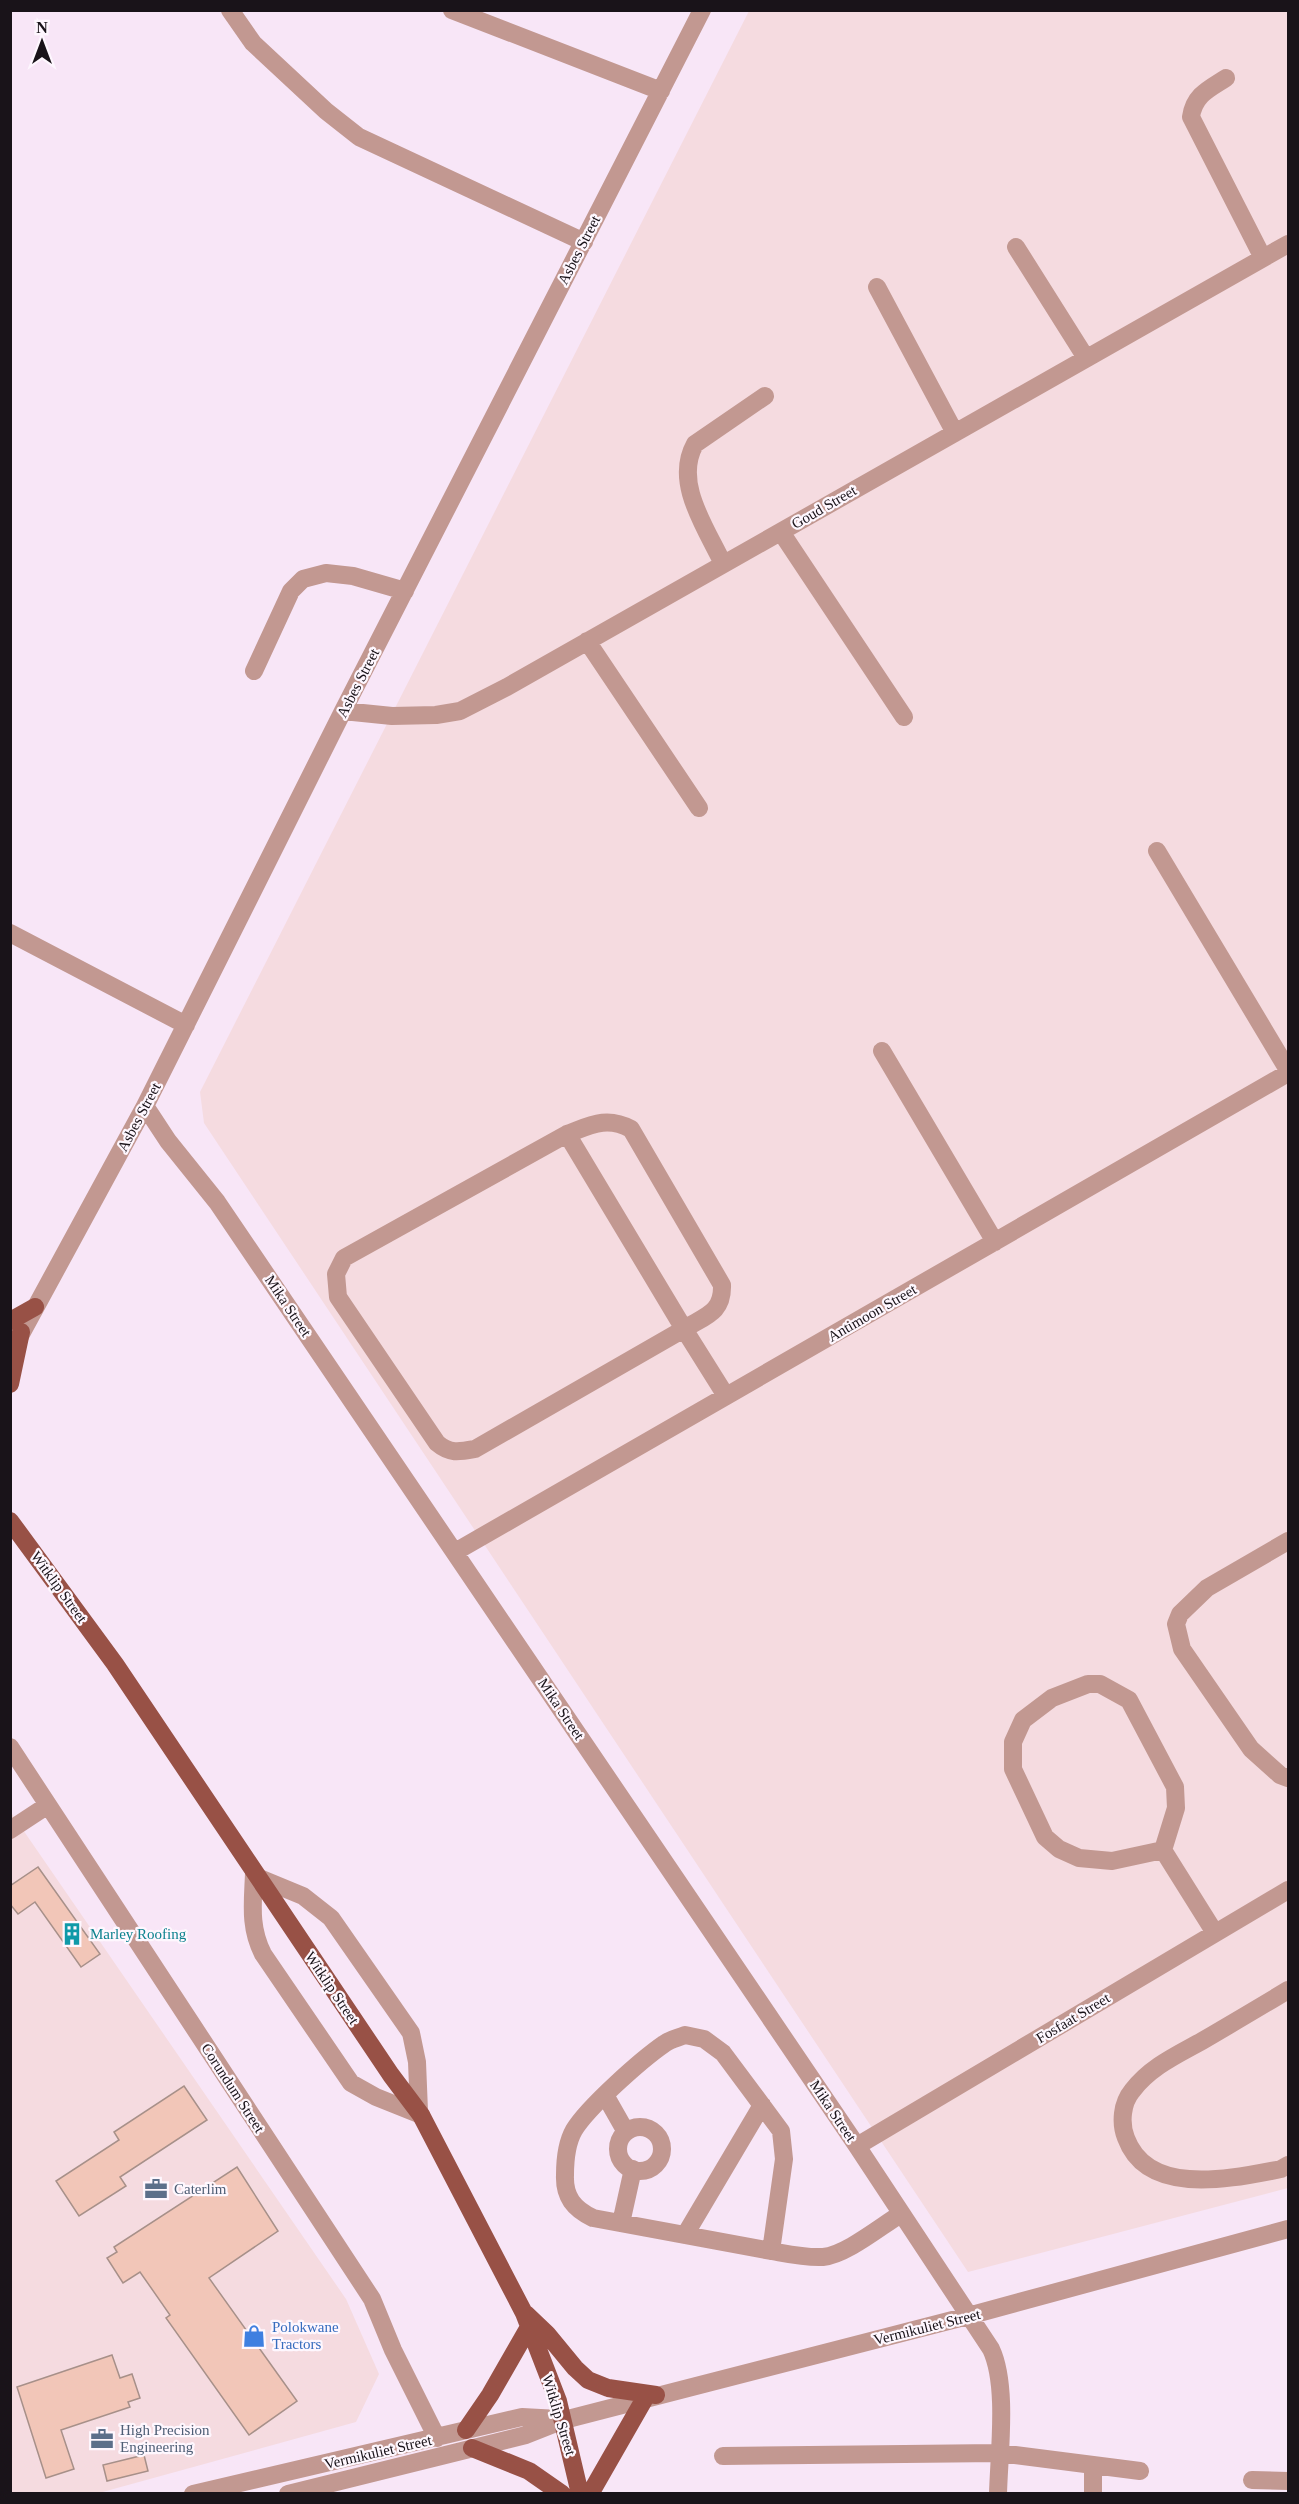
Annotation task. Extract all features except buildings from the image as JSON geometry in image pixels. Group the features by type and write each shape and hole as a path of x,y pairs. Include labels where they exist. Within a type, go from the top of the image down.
{"main road":[{"path":"10,1383 16,1326"},
{"name":"Witklip Street","path":"10,1521 115,1664 255,1875 391,2075 420,2113 527,2320 564,2420 580,2493"},
{"path":"466,2430 490,2395 527,2320 547,2334 588,2380 608,2388 650,2397 590,2493"},
{"path":"472,2448 529,2471 562,2493"}],"street":[{"path":"230,10 253,43 326,111 359,137 584,242"},
{"path":"452,10 661,91"},
{"name":"Asbes Street","path":"10,1353 16,1326 35,1307 145,1106 702,10"},
{"path":"1226,78 1200,95 1192,104 1191,117 1263,258"},
{"name":"Goud Street","path":"344,711 412,716 460,711 1288,244"},
{"path":"1016,247 1086,358"},
{"path":"877,287 955,433"},
{"path":"723,564 692,497 687,479 688,460 695,444 765,396"},
{"path":"781,532 904,717"},
{"path":"254,671 291,591 303,579 326,573 352,576 405,591"},
{"path":"587,641 699,808"},
{"path":"1157,851 1288,1072"},
{"path":"10,933 186,1024"},
{"path":"882,1051 995,1242"},
{"name":"Antimoon Street","path":"455,1552 1288,1072"},
{"name":"Mika Street","path":"145,1106 168,1141 216,1202 455,1552 857,2146 996,2359 1000,2397 998,2493"},
{"path":"598,1121 611,1121 631,1129 722,1285 723,1297 718,1309 684,1329 475,1449 457,1452 446,1450 437,1443 338,1297 336,1274 344,1258 567,1134 598,1121"},
{"path":"567,1134 726,1396"},
{"path":"1288,1541 1208,1588 1180,1614 1176,1624 1182,1649 1251,1749 1280,1775 1288,1778"},
{"path":"1164,1850 1112,1861 1079,1858 1059,1849 1045,1837 1013,1769 1013,1743 1023,1720 1052,1698 1088,1684 1100,1684 1129,1700 1175,1787 1176,1808 1164,1850 1215,1932"},
{"name":"Corundum Street","path":"10,1747 372,2299 393,2350 437,2438"},
{"path":"10,1830 48,1805"},
{"path":"255,1875 303,1896 331,1917 405,2023 411,2033 415,2049 420,2113 376,2097 351,2083 262,1954 254,1938 252,1926 255,1875"},
{"name":"Fosfaat Street","path":"857,2146 1288,1890"},
{"path":"1288,1990 1152,2070 1130,2092 1122,2112 1124,2134 1131,2154 1157,2172 1187,2179 1221,2181 1281,2169 1288,2165"},
{"path":"771,2251 784,2158 781,2131 723,2053 704,2039 695,2036 685,2036 666,2042 605,2095 581,2121 569,2142 564,2185 569,2200 580,2212 621,2223 771,2251 825,2257 841,2252 901,2214"},
{"path":"605,2095 626,2132"},
{"path":"685,2235 762,2105"},
{"path":"633,2128 648,2128 660,2138 662,2145 660,2160 655,2166 648,2169 633,2169 621,2160 619,2153 621,2138 626,2132 633,2128"},
{"path":"621,2223 633,2169"},
{"name":"Vermikuliet Street","path":"288,2493 526,2435 564,2420 968,2316 1288,2229"},
{"name":"Vermikuliet Street","path":"193,2493 522,2417 564,2420"},
{"path":"723,2456 999,2453 1140,2471"},
{"path":"1093,2465 1093,2493"},
{"path":"1252,2480 1288,2481"}],"shaded area":[{"path":"749,11 1288,11 1288,2188 968,2272 204,1123 200,1092"},
{"path":"10,1811 346,2299 379,2374 356,2422 99,2493 11,2493"}],"place":[{"name":"Marley Roofing","path":"72,1934"},
{"name":"Caterlim","path":"156,2189"},
{"name":"Polokwane Tractors","path":"254,2336"},
{"name":"High Precision Engineering","path":"102,2439"}]}
